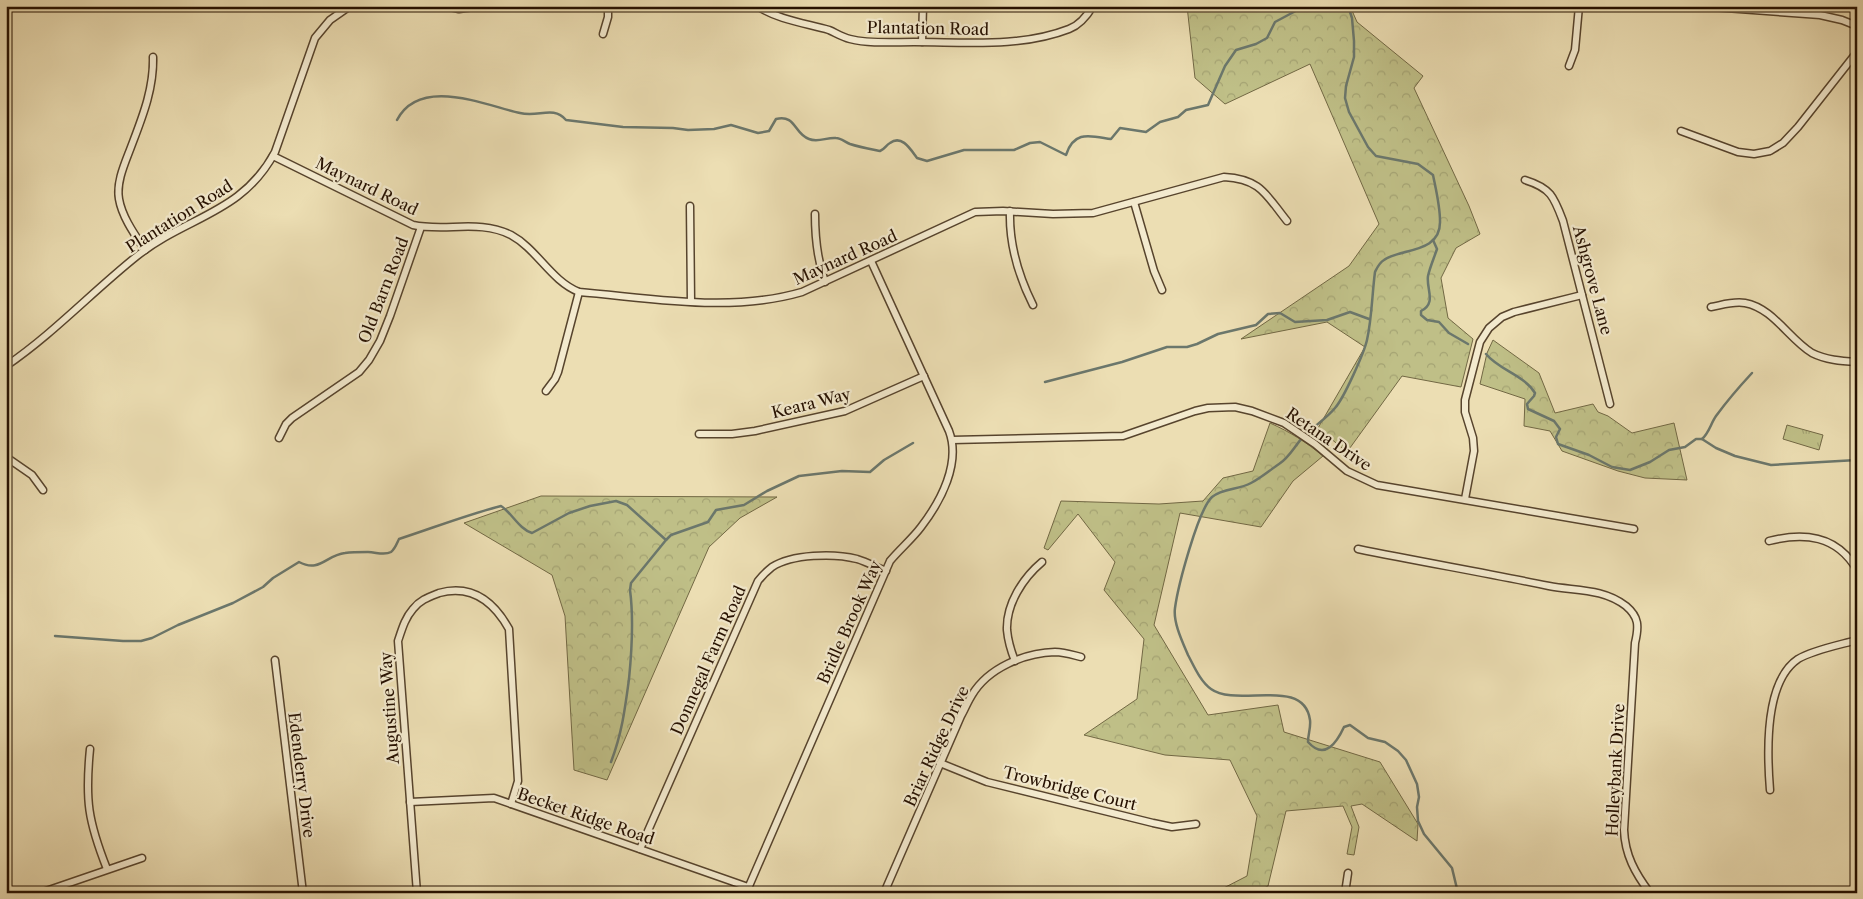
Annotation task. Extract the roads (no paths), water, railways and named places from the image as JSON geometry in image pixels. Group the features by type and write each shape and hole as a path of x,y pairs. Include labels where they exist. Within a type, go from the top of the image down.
{"street":[{"name":"Plantation Road","path":"6,366 30,349 145,250 239,197 257,180 267,168 273,156 315,38 330,20 350,6"},
{"path":"446,6 459,8 481,6"},
{"path":"602,34 608,18 608,6"},
{"name":"Plantation Road","path":"757,6 786,20 826,30 850,39 996,43 1050,34 1076,25 1086,17 1093,6"},
{"path":"922,42 923,6"},
{"path":"1569,66 1575,50 1579,6"},
{"path":"1698,6 1820,15 1857,26"},
{"path":"1682,131 1738,152 1754,154 1770,151 1782,143 1798,127 1857,52"},
{"path":"145,250 121,208 118,187 124,165 147,103 153,69 153,57"},
{"name":"Maynard Road","path":"273,156 396,217 421,227 482,227 510,234 525,245 564,284 579,292 690,301 761,301 802,292 975,212 1010,211 1076,215 1093,213 1211,179 1224,177 1238,178 1253,183 1263,190 1287,221"},
{"name":"Ashgrove Lane","path":"1525,180 1546,188 1558,206 1610,404"},
{"path":"1134,202 1154,271 1162,290"},
{"path":"690,206 690,301"},
{"path":"1010,211 1010,230 1015,262 1033,305"},
{"path":"815,214 817,255 824,282"},
{"name":"Old Barn Road","path":"280,438 286,424 292,418 359,372 370,360 387,324 421,227"},
{"name":"Bridle Brook Way","path":"747,890 890,561 921,527 938,500 948,480 952,460 952,440 871,261"},
{"path":"546,391 558,372 579,292"},
{"path":"1464,499 1474,451 1465,412 1465,400 1480,342 1489,328 1502,317 1514,312 1582,295"},
{"path":"1711,307 1731,303 1748,304 1768,315 1811,352 1834,360 1857,362"},
{"name":"Keara Way","path":"699,434 732,434 755,431 845,411 924,376"},
{"name":"Retana Drive","path":"952,440 1122,436 1136,433 1195,410 1222,407 1252,411 1284,423 1315,444 1347,470 1377,484 1634,529"},
{"path":"6,457 32,475 43,490"},
{"path":"1769,541 1787,536 1819,539 1842,551 1856,568"},
{"name":"Holleybank Drive","path":"1358,549 1552,586 1598,592 1622,603 1634,614 1638,624 1635,642 1624,830 1626,850 1631,863 1650,893"},
{"name":"Donnegal Farm Road","path":"640,849 758,581 772,568 800,556 846,557 886,571"},
{"path":"1015,661 1007,628 1010,612 1022,583 1042,562"},
{"name":"Augustine Way","path":"417,893 398,641 404,623 414,608 426,598 445,592 461,591 477,594 490,603 501,615 508,630 518,782 511,804"},
{"path":"1770,790 1772,707 1779,682 1792,664 1802,657 1857,640"},
{"name":"Briar Ridge Drive","path":"884,893 940,763 972,695 979,685 993,673 1026,656 1055,652 1081,657"},
{"name":"Edenderry Drive","path":"275,660 303,893"},
{"path":"90,749 87,777 88,813 96,843 107,869"},
{"name":"Trowbridge Court","path":"940,763 987,782 1153,823 1172,827 1196,824"},
{"name":"Becket Ridge Road","path":"410,802 494,798 640,849 747,890"},
{"path":"40,893 142,858"},
{"path":"1345,893 1348,872"}],"waterway":[{"path":"397,120 407,107 421,99 437,96 471,100 520,113 556,113 566,120 623,127 688,130 714,129 731,125 758,133 769,131 776,119 783,118 791,122 800,133 812,140 838,138 853,145 880,151 890,143 898,140 906,144 917,158 927,161 964,150 1014,150 1030,143 1040,142 1066,155 1069,147 1078,138 1090,136 1111,139 1120,128 1146,132 1160,122 1178,117 1186,110 1208,105 1225,66 1236,50 1256,44 1267,38 1275,22 1305,6"},
{"path":"1348,6 1352,18 1354,41 1354,57 1346,86 1345,98 1349,112 1368,147 1376,156 1418,164 1433,175 1438,198 1439,232 1427,245 1391,256 1382,261 1377,267 1367,340 1358,365 1335,408 1304,436 1283,461 1251,483 1226,490 1212,497 1201,517 1184,567 1175,608 1175,619 1178,632 1188,655 1200,678 1211,689 1222,694 1237,696 1268,695 1296,699 1305,707 1310,720 1308,742 1320,750 1330,747 1344,727 1350,725 1368,738 1385,742 1398,751 1406,760 1417,784 1419,797 1417,807 1418,821 1424,834 1452,868 1458,893"},
{"path":"1433,240 1437,249 1428,276 1430,300 1426,308 1421,311 1421,315 1427,320 1439,322 1449,333 1468,344"},
{"path":"1045,382 1122,362 1167,347 1187,347 1197,344 1218,334 1256,325 1268,314 1280,313 1295,322 1327,320 1350,312 1369,319"},
{"path":"1486,354 1491,360 1525,382 1535,393 1527,404 1528,409 1554,421 1560,429 1556,437 1558,444 1589,455 1612,467 1630,470 1650,462 1669,450 1685,447 1696,439 1702,439 1716,448 1735,456 1771,465 1857,460"},
{"path":"1702,439 1720,410 1752,373"},
{"path":"611,762 620,731 629,679 632,634 631,583 666,540 671,535 708,522 716,510 744,505 767,491 799,476 842,471 870,472 884,460 913,443"},
{"path":"55,636 123,641 141,641 152,638 178,625 233,603 263,587 273,578 299,562 312,566 318,565 338,554 354,552 388,553 394,549 399,539 462,517 501,506 523,528 532,533 569,513 590,506 616,501 627,505 666,540"}]}
